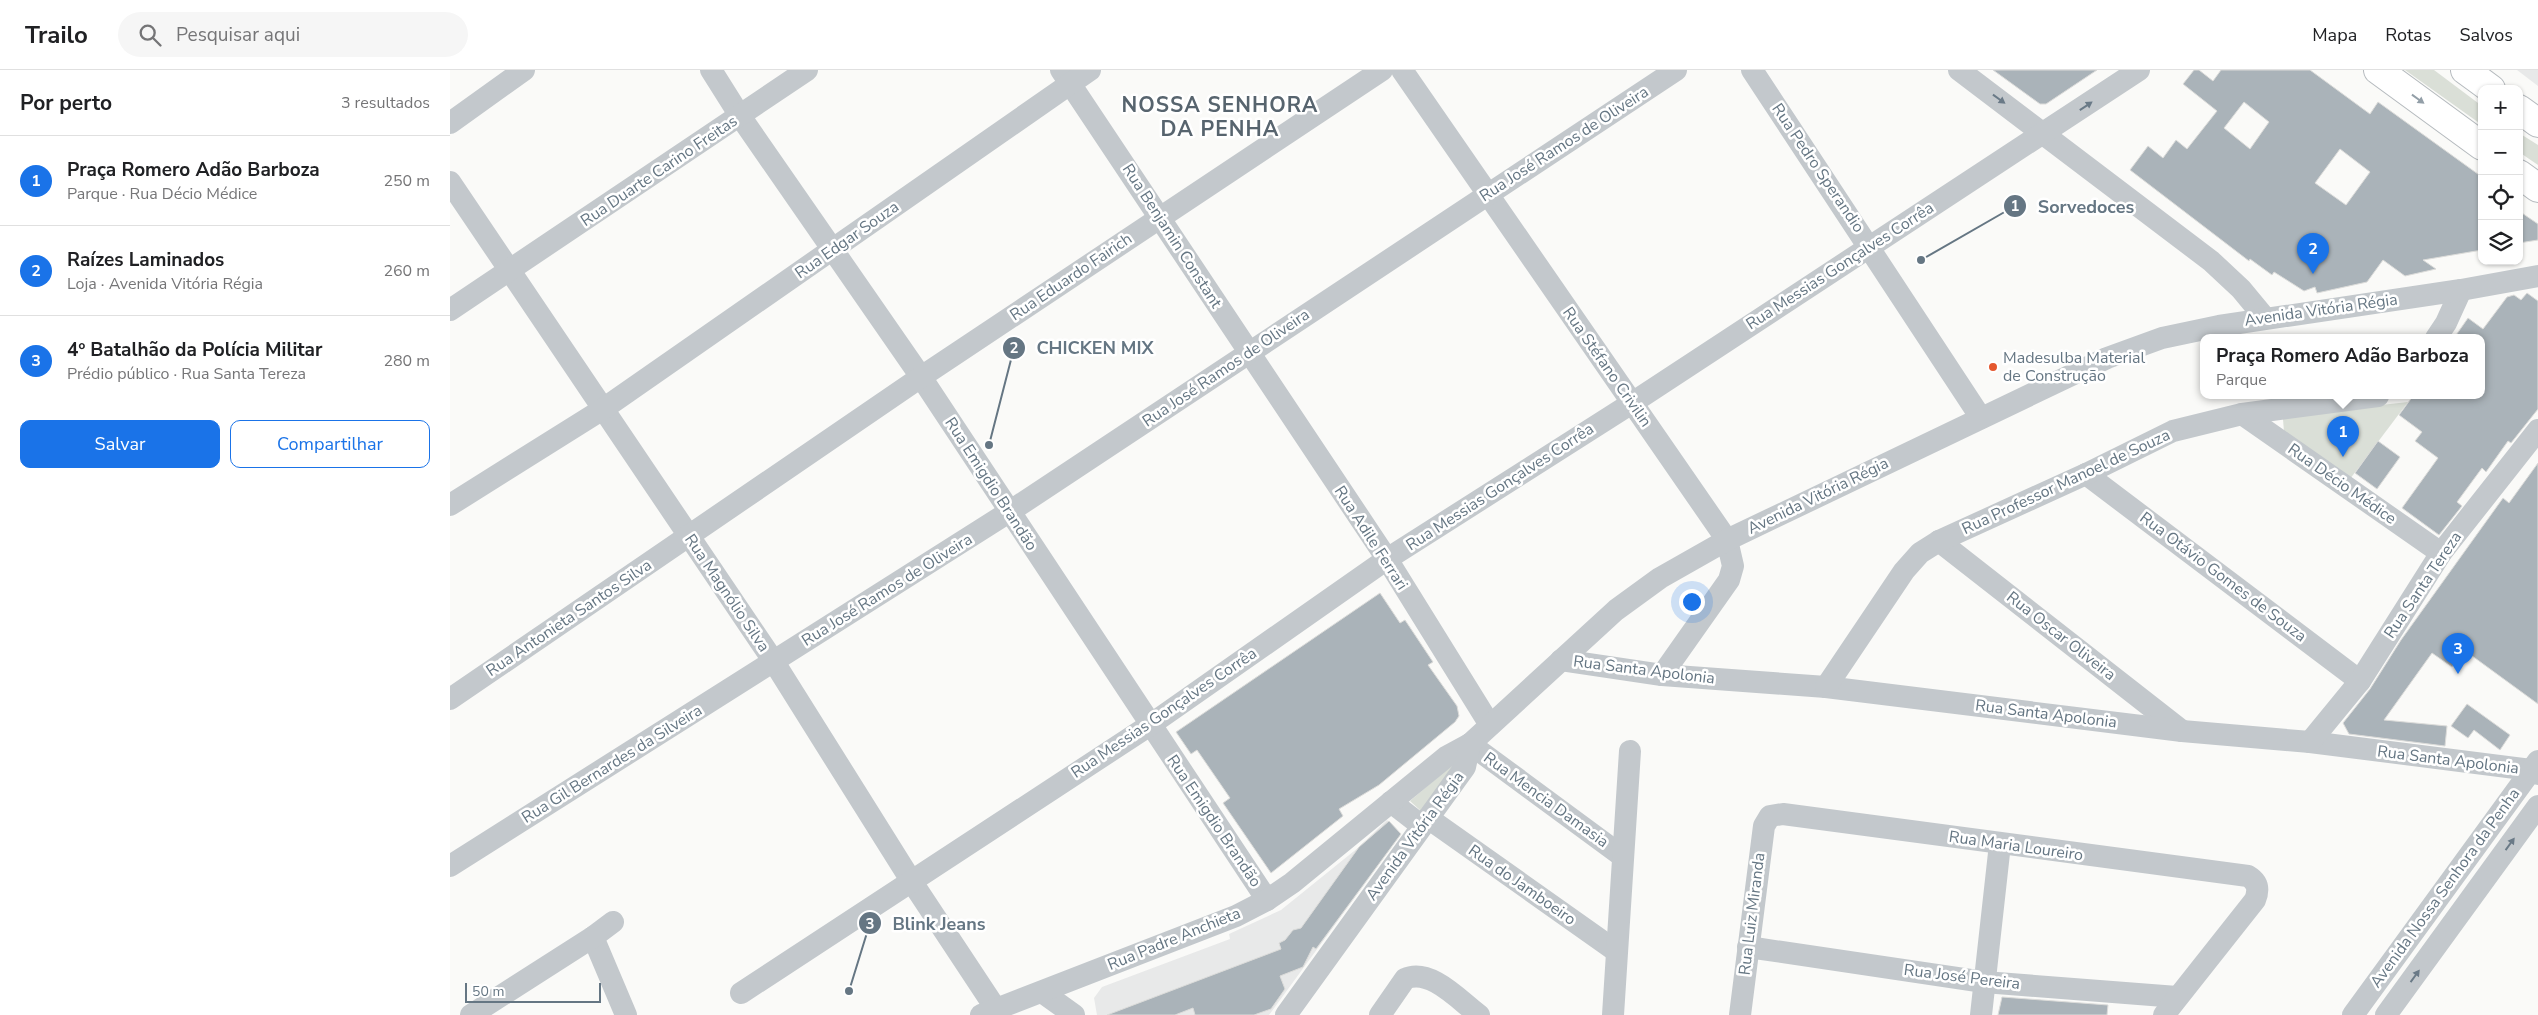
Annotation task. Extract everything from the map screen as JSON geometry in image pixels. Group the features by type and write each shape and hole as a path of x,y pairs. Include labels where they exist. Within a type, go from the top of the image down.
{"main road":[{"path":"2378,70 2478,143"},
{"path":"2465,70 2486,85"},
{"path":"2523,112 2538,123"},
{"path":"2520,175 2538,188"}],"street":[{"path":"450,123 524,70"},
{"name":"Rua Emigdio Brandão","path":"711,70 740,116 921,377 1267,900"},
{"name":"Rua Duarte Carino Freitas","path":"450,310 510,272 807,70"},
{"name":"Rua Edgar Souza","path":"450,505 603,409 834,250 1066,77 1090,70"},
{"name":"Rua Eduardo Fairich","path":"688,537 921,377 1382,70"},
{"name":"Rua Stéfano Crivilin","path":"1402,70 1727,540"},
{"name":"Rua José Ramos de Oliveira","path":"774,662 1009,512 1676,70"},
{"name":"Rua Pedro Sperandio","path":"1752,70 1981,418"},
{"path":"1959,70 2045,133 2211,261 2241,289 2265,318"},
{"name":"Rua Messias Gonçalves Corrêa","path":"741,993 1150,725 1386,559 1632,403 2139,70"},
{"name":"Rua Benjamin Constant","path":"1066,77 1161,218 1248,354"},
{"name":"Rua Magnólio Silva","path":"450,182 774,662 912,882 988,1012"},
{"name":"Avenida Vitória Régia","path":"1286,1015 1465,767 1470,744 1616,610 1653,583 1727,540 2106,358 2162,338 2265,318 2461,290 2538,276"},
{"path":"2439,334 2446,324 2461,290"},
{"name":"Rua Adile Ferrari","path":"1248,354 1386,559 1490,725"},
{"name":"Rua Professor Manoel de Souza","path":"1826,687 1904,571 1920,553 1939,541 2086,474 2173,431 2242,414 2355,399"},
{"name":"Rua Décio Médice","path":"2242,414 2441,553"},
{"name":"Rua Santa Tereza","path":"2310,742 2360,681 2441,553 2538,430"},
{"name":"Rua Otávio Gomes de Souza","path":"2086,474 2360,681"},
{"name":"Rua Antonieta Santos Silva","path":"450,699 688,537"},
{"path":"1662,675 1729,580 1733,566 1727,540"},
{"name":"Rua Oscar Oliveira","path":"1939,541 2182,731"},
{"name":"Rua Santa Apolonia","path":"1561,660 1662,675 1826,687 2182,731 2310,742 2536,768"},
{"name":"Rua Gil Bernardes da Silveira","path":"450,866 774,662"},
{"name":"Rua Padre Anchieta","path":"988,1012 1236,916 1267,900 1292,883 1452,752 1470,744"},
{"name":"Rua Mencia Damasia","path":"1470,744 1622,856"},
{"name":"Rua Mencia Damasia","path":"1612,1015 1630,751"},
{"name":"Avenida Nossa Senhora da Penha","path":"2362,1012 2444,890 2536,768"},
{"name":"Rua do Jamboeiro","path":"1391,802 1425,822 1616,951"},
{"name":"Avenida Nossa Senhora da Penha","path":"2386,1015 2538,806"},
{"name":"Rua Maria Loureiro","path":"1770,816 1783,814 2248,876 2258,886 2255,900 2171,1006"},
{"name":"Rua Luiz Miranda","path":"1740,1015 1764,826 1770,816"},
{"path":"1981,1015 2000,844"},
{"path":"2444,890 2465,906"},
{"path":"471,1015 593,938 613,922"},
{"path":"593,938 626,1015"},
{"name":"Rua José Pereira","path":"1748,947 1984,982 2171,1006"},
{"path":"1380,1015 1405,980 1410,977 1425,978 1437,983 1479,1015"},
{"path":"1042,992 1074,1015"}],"shaded area":[{"path":"2405,70 2434,70 2478,103 2478,122"},
{"path":"2517,70 2538,70 2538,86"},
{"path":"2523,136 2538,145 2538,165 2523,155"},
{"path":"2408,402 2350,479 2284,432 2283,419 2291,415"},
{"path":"1460,758 1421,811 1410,801"},
{"path":"1387,820 1401,834 1269,1015 1097,1015 1094,998 1102,987 1230,939 1229,934 1281,910 1359,847"}],"building":[{"path":"1993,70 2097,70 2046,104 2040,104"},
{"path":"2194,70 2199,70 2213,81 2221,70 2310,70 2370,114 2378,102 2478,174 2478,251 2423,260 2436,269 2405,276 2383,260 2367,282 2317,293 2315,287 2304,291 2274,272 2272,275 2250,259 2249,261 2130,170 2148,146 2163,158 2176,140 2187,149 2217,111 2183,84","holes":["2244,102 2269,122 2250,149 2224,128","2340,149 2370,172 2346,205 2315,183"]},
{"path":"2523,214 2538,224 2538,240 2523,242"},
{"path":"2527,293 2538,301 2538,409 2511,443 2508,441 2486,472 2482,468 2457,502 2462,506 2439,535 2402,508 2438,458 2415,441 2422,432 2399,415 2411,399 2485,399 2485,334 2457,334 2468,318 2483,329 2507,297 2514,295 2521,300"},
{"path":"2378,441 2400,457 2377,489 2355,473"},
{"path":"2538,463 2538,704 2464,650 2452,667 2432,653 2384,720 2447,726 2445,746 2349,734 2343,723 2370,689 2401,640 2503,498 2509,503"},
{"path":"1380,593 1400,623 1405,620 1433,662 1428,665 1457,706 1459,716 1455,722 1379,785 1339,809 1343,816 1271,873 1223,803 1230,798 1197,750 1191,754 1176,732"},
{"path":"2467,704 2510,735 2500,750 2474,730 2468,738 2451,726"},
{"path":"1389,821 1401,834 1316,949 1313,947 1303,967 1280,976 1285,989 1271,1009 1254,1015 1195,1015 1193,1008 1175,1015 1107,1015 1281,949 1279,943 1285,940 1293,930 1301,928 1359,847"},
{"path":"2002,997 2108,1005 2107,1015 1998,1015"}],"place":[{"name":"Sorvedoces","path":"1921,260"},
{"name":"Raízes Laminados","path":"2313,274"},
{"name":"Madesulba Material de Construção","path":"1993,367"},
{"name":"CHICKEN MIX","path":"989,445"},
{"name":"Praça Romero Adão Barboza","path":"2343,457"},
{"name":"4º Batalhão da Polícia Militar","path":"2458,674"},
{"name":"Blink Jeans","path":"849,991"}],"district":[{"name":"NOSSA SENHORA DA PENHA","path":"1220,117"}]}
